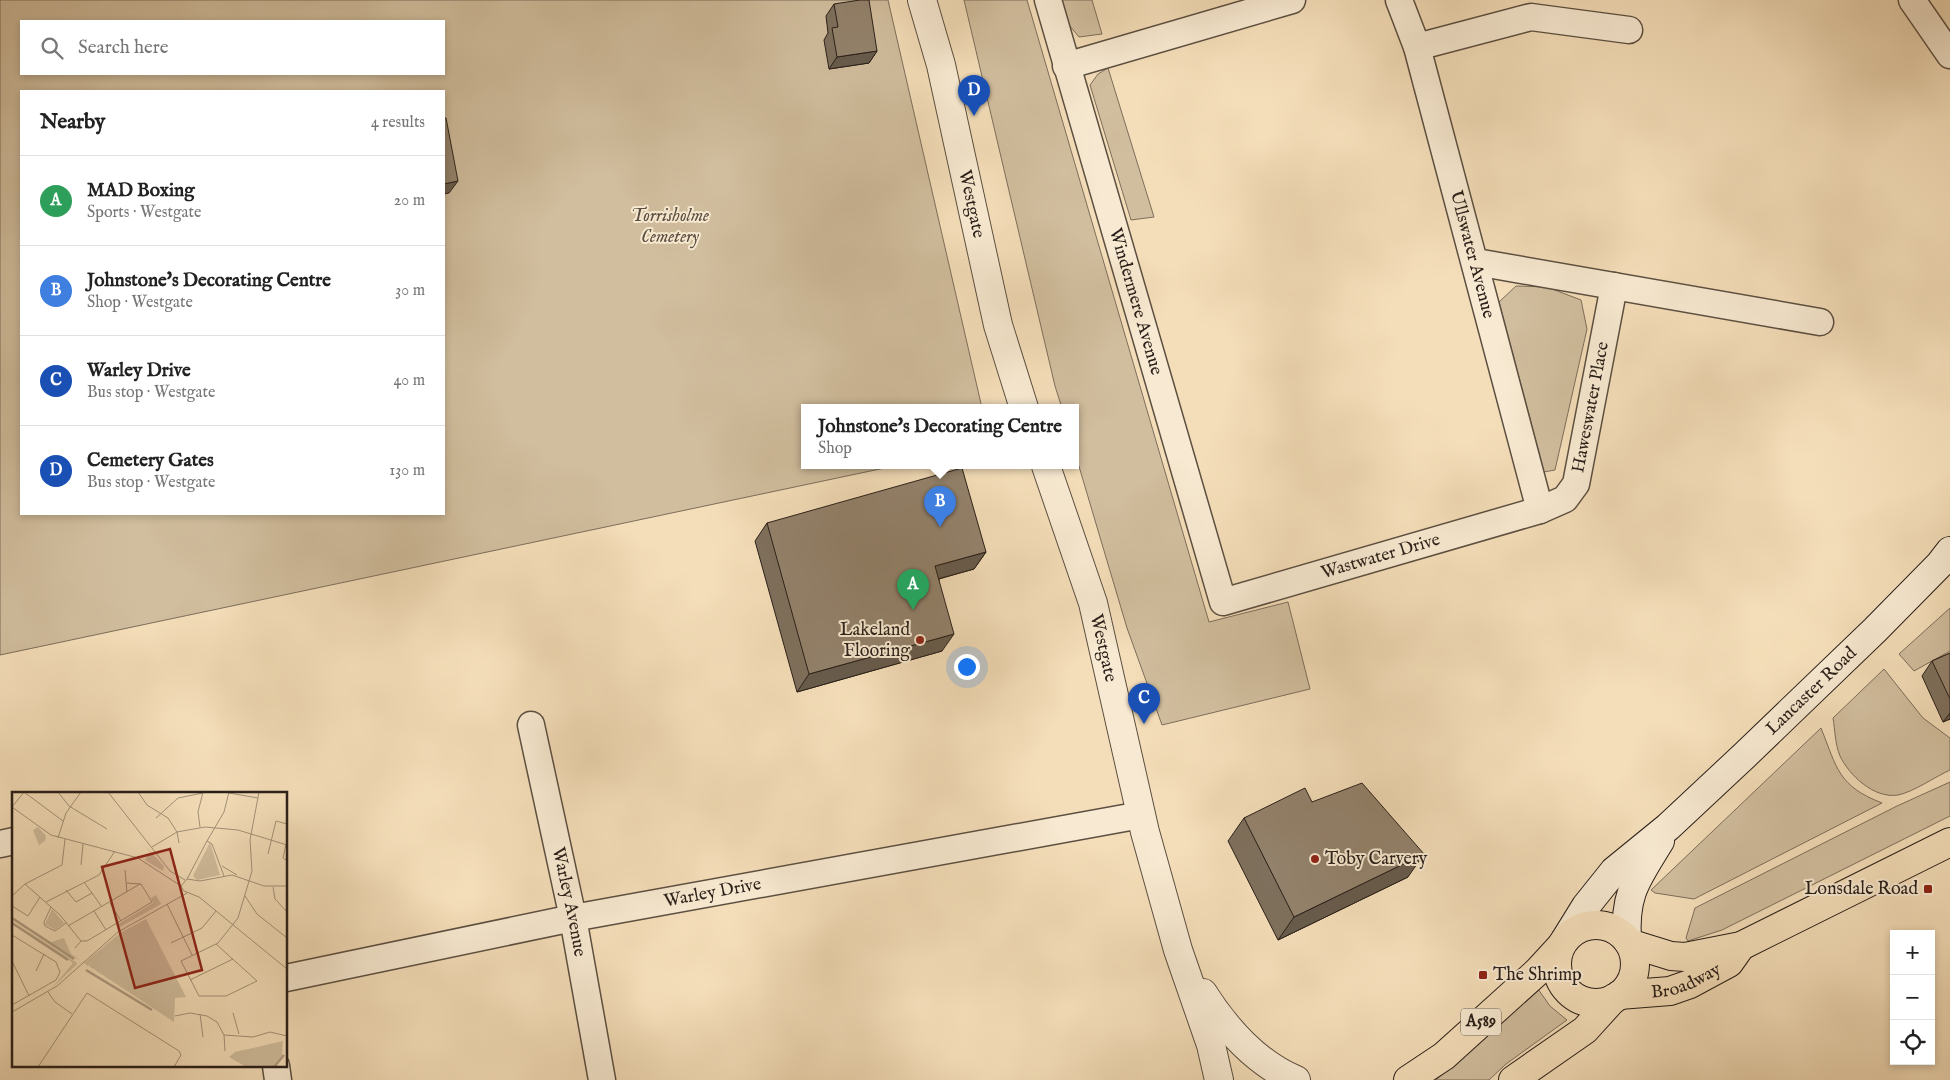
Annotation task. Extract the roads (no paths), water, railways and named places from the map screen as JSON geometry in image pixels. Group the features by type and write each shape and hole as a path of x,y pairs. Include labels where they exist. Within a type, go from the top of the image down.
{"main road":[{"name":"Broadway","path":"1628,941 1671,956 1685,957 1741,946 1950,842"},
{"name":"A589","path":"1617,997 1595,1003 1585,1002 1569,992 1558,976 1558,956 1563,943 1572,932 1590,924 1610,927 1628,941"},
{"path":"1514,1080 1585,1030 1630,983 1635,969 1634,954 1628,941"},
{"name":"Lancaster Road","path":"1408,1080 1444,1056 1563,943"},
{"name":"Broadway","path":"1617,997 1670,992 1690,984 1729,964 1741,946"}],"street":[{"name":"Westgate","path":"922,0 941,65 998,325 1023,404"},
{"name":"Windermere Avenue","path":"1048,0 1223,602"},
{"path":"1066,66 1292,0"},
{"name":"Ullswater Avenue","path":"1399,0 1417,47 1476,262 1540,510"},
{"path":"1912,0 1950,55"},
{"path":"1417,47 1531,17 1629,30"},
{"path":"1476,262 1820,322"},
{"name":"Haweswater Place","path":"1540,510 1565,499 1576,484 1614,286"},
{"name":"Westgate","path":"1047,469 1093,603 1141,815 1178,950 1208,1036 1219,1080"},
{"name":"Wastwater Drive","path":"1223,602 1540,510"},
{"name":"Lancaster Road","path":"1563,943 1603,883 1627,860 1668,827 1875,630 1940,564 1950,551"},
{"name":"Warley Avenue","path":"531,724 573,918 602,1080"},
{"name":"Warley Drive","path":"288,978 573,918 1141,815"},
{"name":"Lancaster Road","path":"1628,941 1626,912 1634,882 1668,827"},
{"name":"Westgate","path":"1178,950 1212,1009 1231,1032 1265,1062 1296,1080"}],"place":[{"name":"Cemetery Gates","path":"974,116"},
{"name":"Johnstone's Decorating Centre","path":"940,527"},
{"name":"MAD Boxing","path":"913,610"},
{"name":"Lakeland Flooring","path":"920,640"},
{"name":"Warley Drive","path":"1144,724"},
{"name":"Toby Carvery","path":"1315,859"},
{"name":"Lonsdale Road","path":"1928,889"},
{"name":"The Shrimp","path":"1483,975"}],"park label":[{"name":"Torrisholme Cemetery","path":"670,226"}]}
